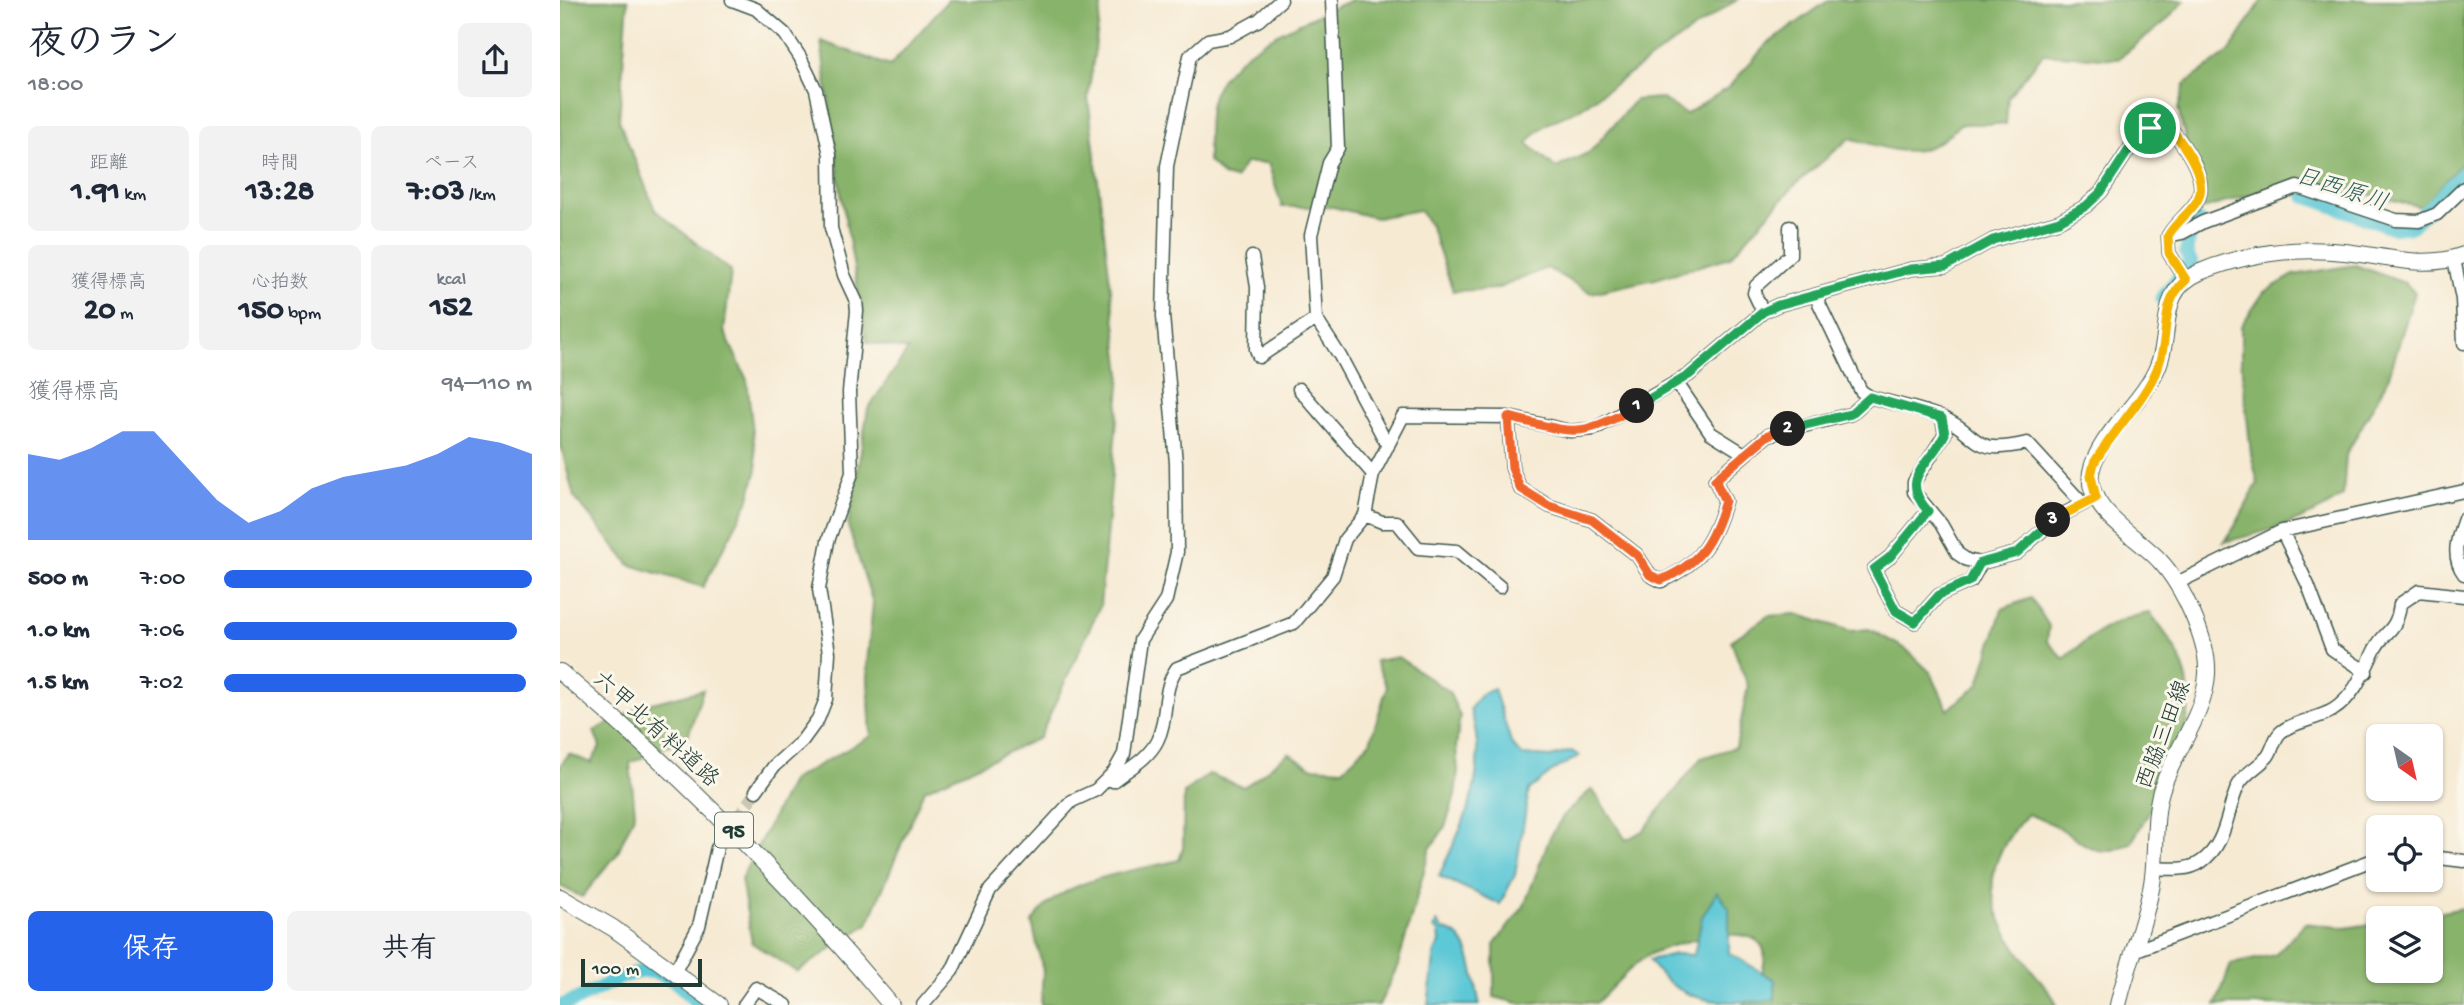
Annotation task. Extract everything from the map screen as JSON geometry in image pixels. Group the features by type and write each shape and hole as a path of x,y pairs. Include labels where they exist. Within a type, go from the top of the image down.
{"main road":[{"path":"2090,501 2094,463 2158,367 2166,308 2176,289 2186,280 2213,268 2285,250 2344,252 2423,263 2459,257"},
{"name":"西脇三田線","path":"2090,501 2105,511 2158,559 2177,583 2206,653 2207,677 2198,708 2160,795 2154,868 2145,915 2118,1005"},
{"name":"六甲北有料道路","path":"560,672 723,819 826,928 891,1005"},
{"path":"560,897 675,971 719,1005"}],"street":[{"path":"732,0 756,9 785,34 816,90 830,155 831,228 857,311 849,392 852,473 828,541 819,589 829,653 826,699 818,719 802,741 774,766 756,791"},
{"path":"923,1005 952,971 990,890 1072,801 1096,790 1109,778 1124,754 1140,640 1166,600 1177,552 1176,463 1163,316 1167,166 1191,56 1208,40 1230,36 1259,20 1281,0"},
{"path":"1332,0 1338,148 1329,163 1311,235 1315,319 1340,356 1388,446"},
{"path":"1109,778 1113,781 1149,754 1159,738 1167,685 1177,668 1294,623 1333,576 1345,539 1365,515 1373,474 1403,416 1508,417 1570,432 1583,432 1606,424 1677,383 1763,312 1911,269 1946,266 1993,240 2059,221 2086,206 2101,192 2132,145 2150,128 2166,122 2181,142 2200,180 2201,191 2196,202 2168,236 2169,253 2186,280"},
{"path":"2168,236 2182,233 2203,222 2297,187 2396,220 2419,221 2437,214 2464,188"},
{"path":"1763,312 1754,293 1756,286 1790,255 1790,227"},
{"path":"1252,257 1256,287 1255,349 1259,357 1315,319"},
{"path":"2459,257 2464,343"},
{"path":"1815,295 1854,383 1870,397 1942,418 1984,446 2000,450 2027,443 2090,501 2056,518 2017,553 1980,563 1958,554 1941,524 1914,492 1913,482 1945,434 1942,418"},
{"path":"1677,383 1711,433 1744,453"},
{"path":"1299,390 1373,474"},
{"path":"1508,417 1512,468 1520,488 1549,506 1592,520 1637,555 1650,575 1661,580 1683,571 1703,552 1717,526 1725,501 1715,480 1744,453 1768,435 1851,414 1870,397"},
{"path":"2177,583 2282,531 2464,491"},
{"path":"1928,511 1890,557 1874,569 1896,611 1915,622 1939,595 1970,581 1980,563"},
{"path":"1365,515 1382,522 1397,522 1418,548 1457,551 1500,587"},
{"path":"2464,519 2456,551 2459,567 2464,575"},
{"path":"2282,531 2308,585 2332,649 2366,672"},
{"path":"2154,868 2186,867 2200,863 2210,854 2223,834 2242,779 2267,756 2278,734 2292,724 2315,720 2337,708 2366,672 2376,646 2391,633 2399,618 2400,604 2419,591 2464,596"},
{"path":"675,971 699,926 717,848"},
{"path":"2443,858 2464,861"},
{"path":"2134,951 2366,863"},
{"path":"744,1005 756,988 786,1005"}],"green space":[{"path":"560,0 628,0 619,120 655,210 731,271 724,331 747,380 757,469 748,502 703,587 630,565 574,497 560,442"},
{"path":"948,0 1102,0 1088,97 1121,374 1100,606 1039,738 924,790 868,924 797,972 752,943 741,879 792,780 871,736 867,663 873,603 848,526 868,409 908,350 867,342 841,194 821,41 890,66"},
{"path":"1351,0 1737,0 1585,105 1549,123 1535,134 1527,143 1556,168 1590,152 1635,100 1661,98 1686,114 1729,87 1766,45 1829,0 2185,0 2165,22 2118,59 2043,54 2008,97 2006,124 1960,124 1934,145 1908,151 1850,138 1795,185 1730,257 1655,279 1591,293 1547,268 1496,289 1453,291 1430,225 1419,210 1376,218 1333,207 1282,207 1268,163 1245,163 1235,179 1223,176 1208,161 1211,102 1219,83 1232,67 1269,39"},
{"path":"2262,0 2464,0 2464,161 2421,207 2304,179 2203,209 2178,109 2185,84 2230,51"},
{"path":"2355,265 2405,283 2415,292 2388,379 2346,455 2343,496 2301,519 2224,542 2258,483 2251,454 2241,360 2241,326 2264,292 2294,275"},
{"path":"2031,598 2049,626 2047,641 2064,659 2084,642 2114,623 2150,613 2176,650 2188,687 2189,710 2176,756 2132,842 2103,851 2088,846 2055,825 2028,814 1999,854 1993,873 1997,911 2017,949 2057,1005 1743,1005 1757,986 1764,964 1763,948 1754,939 1739,935 1700,938 1652,953 1630,969 1596,1003 1560,1000 1522,1004 1494,997 1494,945 1524,906 1550,837 1564,815 1592,789 1626,840 1644,830 1701,758 1736,747 1748,686 1731,641 1768,616 1796,614 1851,631 1869,629 1906,649 1931,673 1948,710 1979,684 2002,609"},
{"path":"1398,657 1449,692 1460,716 1456,748 1458,771 1455,796 1445,827 1430,849 1398,965 1379,1005 1041,1005 1043,971 1032,922 1045,907 1061,895 1098,879 1179,860 1183,848 1184,793 1209,774 1243,787 1289,753 1311,767 1343,769 1370,742 1387,687 1375,661"},
{"path":"703,690 688,736 630,763 635,813 617,854 582,897 560,886 560,766 569,754 591,763 600,747 594,731 644,705"},
{"path":"2464,908 2464,1005 2216,1005 2231,964 2275,955 2305,923 2345,928 2366,925 2366,983 2443,983 2443,912"}],"water":[{"path":"1494,689 1512,745 1522,755 1550,757 1572,751 1579,756 1553,771 1529,790 1515,875 1500,904 1439,876 1466,815 1476,775 1476,732 1470,709 1481,694"},
{"path":"1717,892 1729,908 1729,953 1775,980 1775,1000 1737,1002 1703,999 1674,986 1649,960 1675,954 1694,955 1702,917"},
{"path":"1437,922 1443,930 1461,939 1466,948 1480,1005 1428,1005 1435,951 1440,942 1439,932 1434,928"}],"waterway":[{"name":"日西原川","path":"2305,196 2394,228 2411,226 2464,172"},
{"name":"日西原川","path":"2162,298 2191,262 2186,253 2192,224 2198,221"},
{"path":"563,1005 618,979 634,973 649,972 664,975 681,986 698,1005"}],"tunnel":[{"path":"717,848 756,791"}],"route":[{"path":"2166,122 2181,142 2200,180 2201,191 2196,202 2168,236 2169,253 2186,280 2176,289 2166,308 2166,331 2158,367 2094,463 2091,476 2096,498 2056,518 2017,553 2004,559 1980,563 1970,581 1939,595 1915,622 1896,611 1874,569 1890,557 1928,511 1914,492 1913,482 1945,434 1942,418 1937,416 1870,397 1851,414 1768,435 1715,480 1725,501 1717,526 1703,552 1683,571 1661,580 1650,575 1637,555 1592,520 1549,506 1520,488 1512,468 1508,417 1570,432 1594,429 1689,375 1763,312 1778,305 1911,269 1946,266 1993,240 2059,221 2086,206 2101,192 2132,145 2150,128 2166,122"}]}
